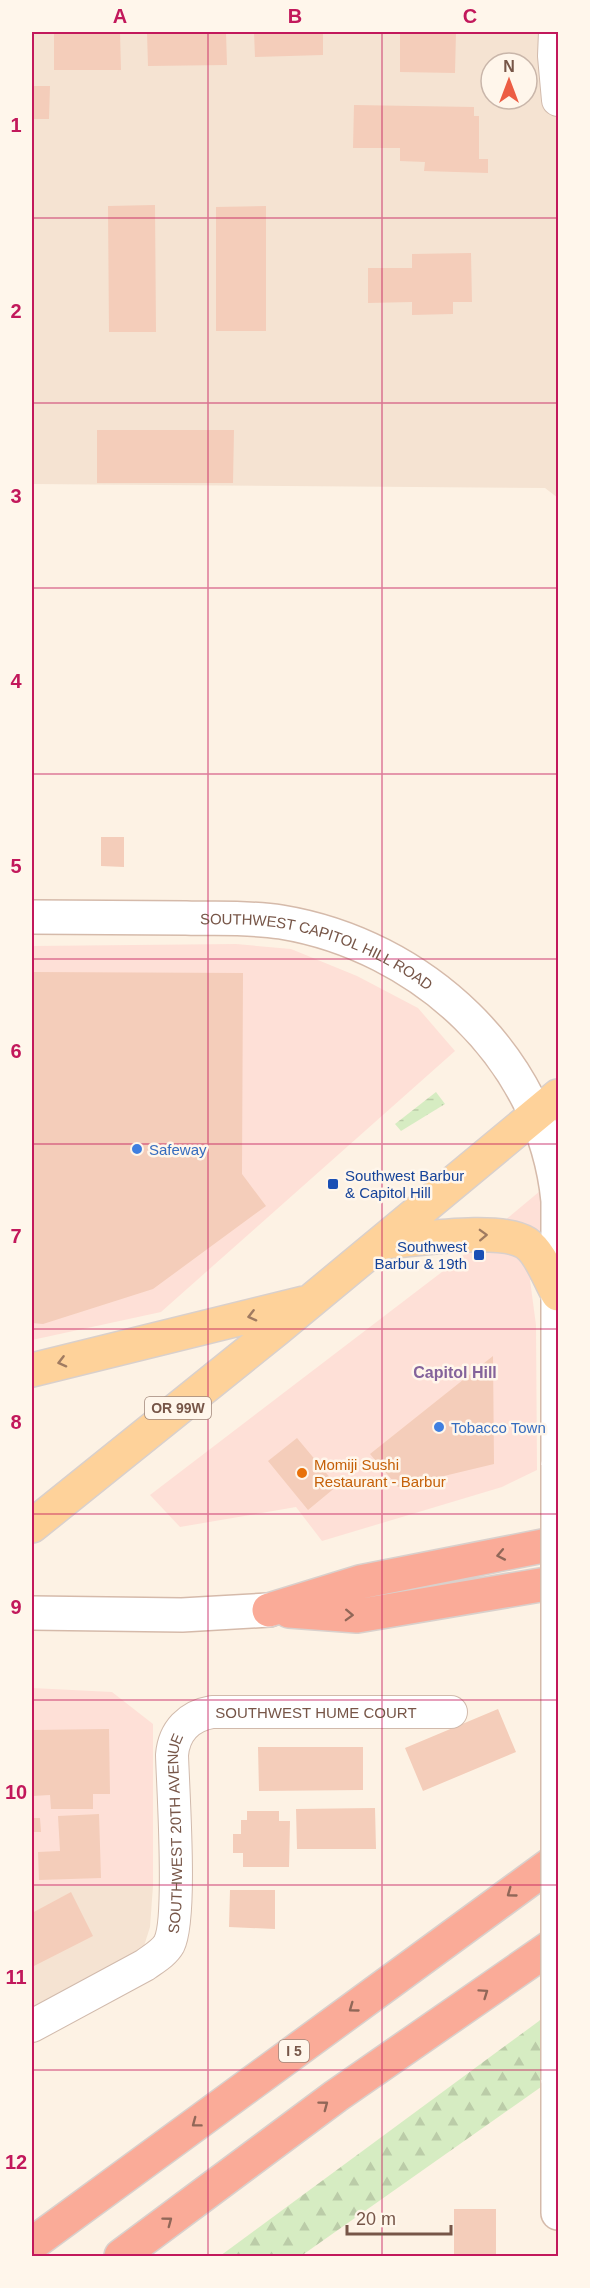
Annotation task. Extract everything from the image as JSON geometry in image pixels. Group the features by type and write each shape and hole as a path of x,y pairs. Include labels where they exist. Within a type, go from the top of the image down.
{"highway":[{"path":"269,1610 360,1582 558,1543"},
{"path":"269,1610 357,1616 558,1582"},
{"name":"I 5","path":"32,2244 558,1859"},
{"path":"121,2256 336,2096 558,1942"}],"main road":[{"name":"OR 99W","path":"39,1520 383,1242 547,1106"},
{"path":"383,1242 503,1236 526,1243 537,1256 558,1294"},
{"path":"32,1370 308,1302"}],"street":[{"path":"555,32 554,56 558,100"},
{"name":"SOUTHWEST CAPITOL HILL ROAD","path":"32,917 264,919 316,930 357,944 419,977 463,1013 495,1045 517,1077 547,1106 550,1149 555,1175 558,1294 558,2214"},
{"path":"32,1613 182,1615 269,1610"},
{"name":"SOUTHWEST HUME COURT","path":"183,1726 201,1714 212,1712 452,1712"},
{"name":"SOUTHWEST 20TH AVENUE","path":"32,2026 145,1965 159,1956 170,1943 175,1900 172,1755 176,1737 183,1726"}],"shaded area":[{"path":"32,32 558,32 558,498 545,488 32,484"},
{"path":"236,944 291,949 357,976 418,1008 455,1051 161,1312 32,1340 32,946"},
{"path":"558,1176 558,1278 530,1280 536,1325 537,1470 502,1487 322,1541 296,1507 180,1527 150,1495 455,1262"},
{"path":"32,1688 112,1692 153,1724 153,1886 32,1886"},
{"path":"32,1886 153,1886 150,1927 144,1946 129,1959 32,2009"}],"green space":[{"path":"436,1092 445,1104 401,1131 395,1124"},
{"path":"558,2007 558,2075 301,2256 220,2256"}],"building":[{"path":"54,32 120,32 121,70 54,70"},
{"path":"147,32 226,32 227,65 148,66"},
{"path":"254,32 323,32 323,55 255,57"},
{"path":"400,32 456,32 455,73 400,72"},
{"path":"32,86 50,86 49,119 32,119"},
{"path":"354,105 474,107 474,116 479,116 479,159 488,159 488,173 424,171 425,162 400,161 400,148 353,148"},
{"path":"155,205 156,332 109,332 108,206"},
{"path":"266,206 266,331 216,331 216,207"},
{"path":"471,253 472,302 453,302 453,314 412,315 412,302 368,303 368,268 412,268 412,254"},
{"path":"97,430 234,430 233,483 97,483"},
{"path":"101,837 124,837 124,867 101,866"},
{"name":"Safeway","path":"32,972 243,973 242,1174 266,1206 153,1289 43,1324 32,1323"},
{"name":"Tobacco Town","path":"493,1356 494,1464 398,1487 370,1454"},
{"name":"Momiji Sushi Restaurant - Barbur","path":"297,1438 337,1486 308,1510 268,1461"},
{"path":"498,1709 516,1752 423,1791 405,1748"},
{"path":"109,1729 110,1794 93,1794 93,1809 51,1809 50,1795 32,1796 32,1730"},
{"path":"258,1747 363,1747 363,1790 259,1791"},
{"path":"375,1808 376,1849 297,1849 296,1809"},
{"path":"247,1811 279,1811 279,1821 290,1821 289,1867 243,1867 243,1853 233,1853 233,1834 241,1834 241,1820 247,1820"},
{"path":"99,1814 101,1878 39,1880 38,1852 60,1851 58,1816"},
{"path":"32,1818 40,1818 41,1832 32,1832"},
{"path":"230,1890 275,1890 275,1929 229,1927"},
{"path":"71,1892 93,1936 32,1967 32,1913"},
{"path":"454,2209 496,2209 496,2256 454,2256"}],"place":[{"name":"Safeway","path":"137,1149"},
{"name":"Southwest Barbur & Capitol Hill","path":"333,1184"},
{"name":"Southwest Barbur & 19th","path":"479,1255"},
{"name":"Tobacco Town","path":"439,1427"},
{"name":"Momiji Sushi Restaurant - Barbur","path":"302,1473"}],"district":[{"name":"Capitol Hill","path":"455,1372"}]}
